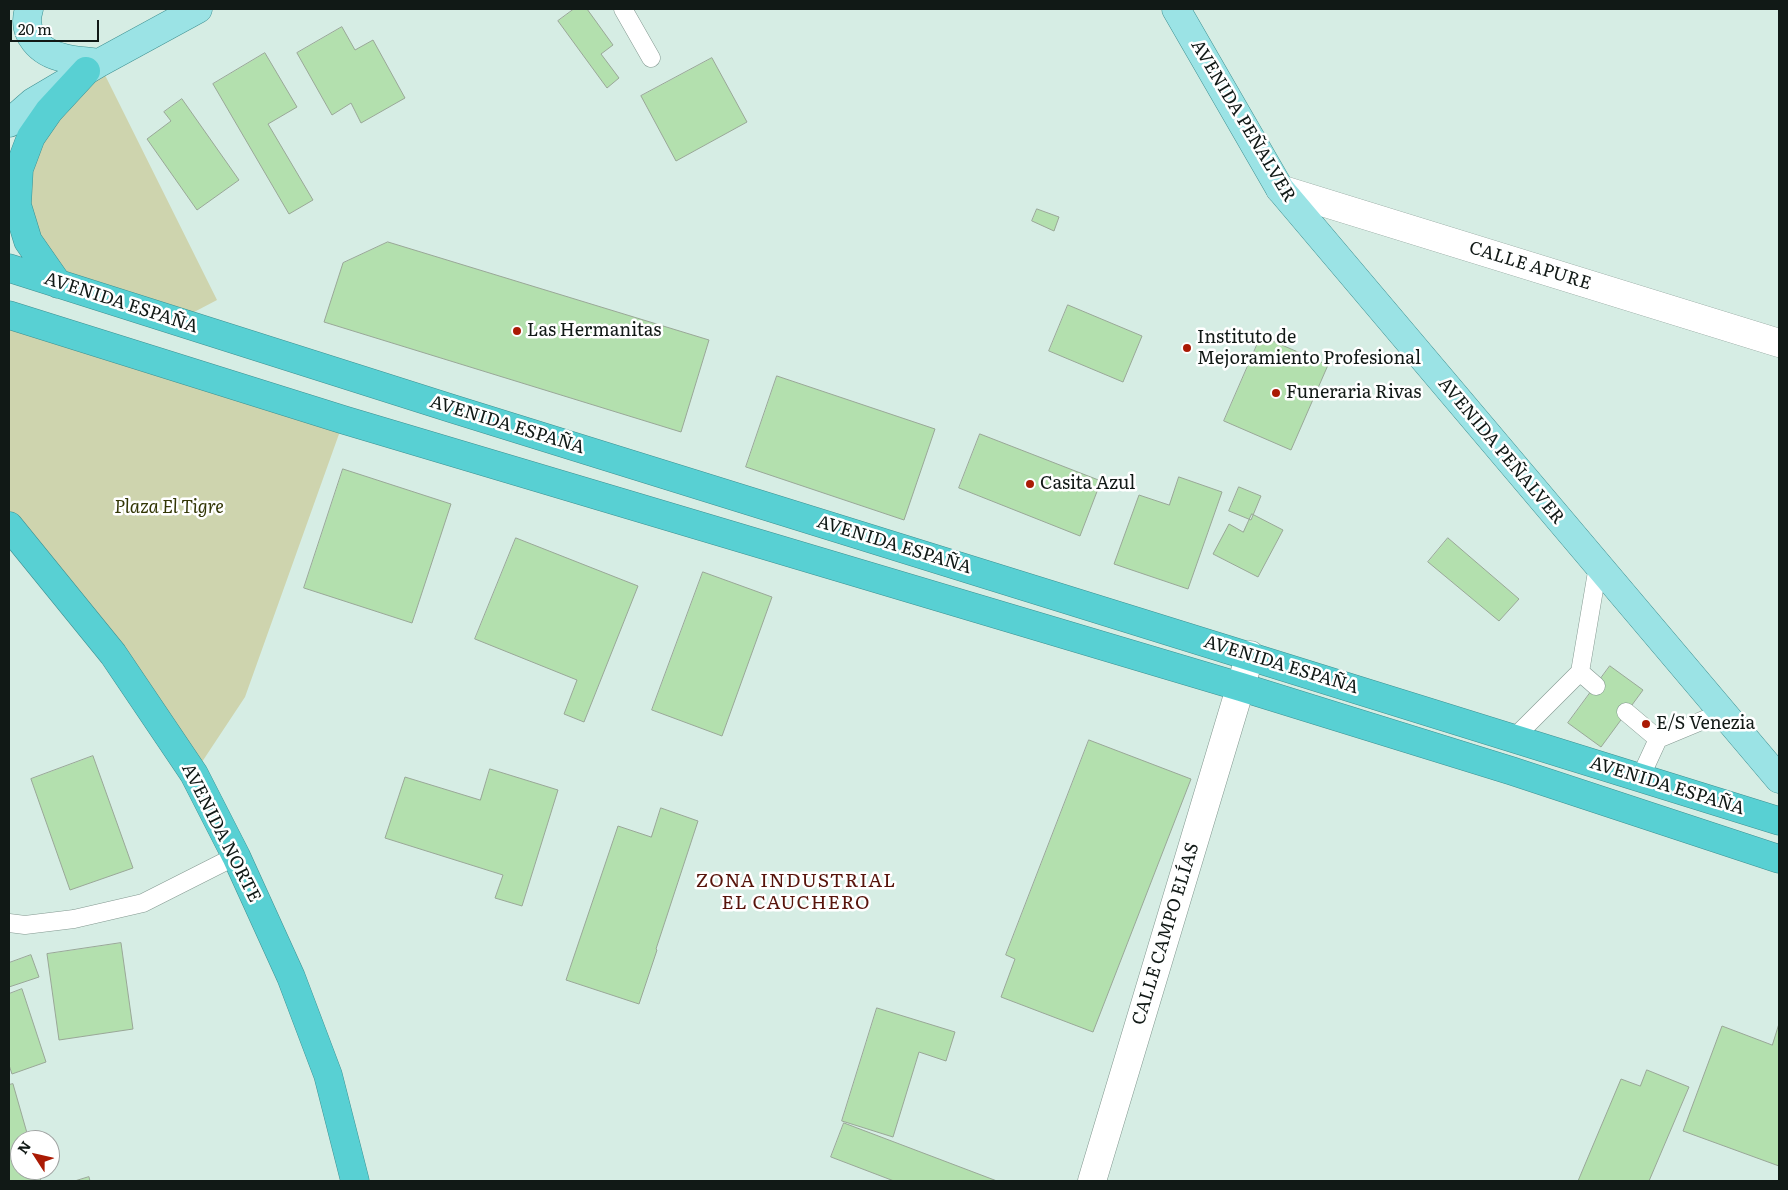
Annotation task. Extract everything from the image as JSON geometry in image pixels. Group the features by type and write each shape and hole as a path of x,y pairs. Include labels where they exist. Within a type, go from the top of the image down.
{"highway":[{"path":"58,284 28,241 17,205 19,169 31,136 50,111 92,67"},
{"name":"AVENIDA ESPAÑA","path":"9,268 460,411 1779,821"},
{"name":"AVENIDA ESPAÑA","path":"9,314 364,426 1241,687 1512,771 1779,859"},
{"name":"AVENIDA NORTE","path":"9,526 113,654 194,774 236,856 292,977 328,1075 355,1181"}],"main road":[{"path":"9,23 17,9"},
{"path":"29,9 26,16 29,36 45,51 92,67"},
{"path":"9,123 33,102 92,67 198,9"},
{"name":"AVENIDA PEÑALVER","path":"1176,9 1280,189 1779,779"}],"street":[{"name":"CALLE APURE","path":"1280,189 1779,344"},
{"name":"CALLE CAMPO ELÍAS","path":"1092,1181 1250,655"}],"lane":[{"path":"623,9 652,58"},
{"path":"1514,738 1580,672 1598,566"},
{"path":"1580,672 1596,686"},
{"path":"1626,712 1658,739"},
{"path":"1640,778 1658,739 1723,712"},
{"path":"9,923 25,925 74,919 143,903 236,856"}],"green space":[{"path":"99,63 217,300 177,321 58,284 28,241 19,169"},
{"name":"Plaza El Tigre","path":"9,315 344,420 245,697 194,774 9,526"}],"building":[{"path":"574,9 587,9 613,45 601,54 619,78 607,88 558,21"},
{"path":"342,27 355,50 373,40 405,98 361,123 351,103 332,115 297,53"},
{"path":"265,53 297,107 268,124 313,200 289,214 213,84"},
{"path":"712,58 747,122 676,161 641,96"},
{"path":"182,99 239,180 197,210 147,139 171,121 164,112"},
{"path":"1037,209 1059,217 1054,231 1032,221"},
{"name":"Las Hermanitas","path":"388,242 709,340 681,432 324,322 343,263"},
{"path":"1068,305 1142,336 1123,382 1049,351"},
{"name":"Funeraria Rivas","path":"1261,336 1328,365 1291,450 1224,421"},
{"path":"777,376 935,429 904,520 746,467"},
{"name":"Casita Azul","path":"980,434 1101,481 1080,536 959,488"},
{"path":"343,469 451,504 412,623 304,588"},
{"path":"1179,477 1222,492 1188,589 1114,564 1139,495 1169,505"},
{"path":"1239,487 1261,496 1251,520 1229,511"},
{"path":"1252,514 1283,530 1258,577 1213,554 1229,524 1243,532"},
{"path":"516,538 638,586 584,722 564,714 577,680 475,639"},
{"path":"1448,538 1519,599 1499,621 1428,562"},
{"path":"703,572 772,597 722,736 652,710"},
{"path":"1610,666 1643,690 1601,747 1568,723"},
{"path":"1089,740 1191,779 1093,1032 1001,997 1015,959 1006,955"},
{"path":"93,756 133,868 70,890 31,779"},
{"path":"490,769 558,790 522,906 495,898 503,875 385,838 405,777 480,800"},
{"path":"661,808 698,821 639,1004 566,980 618,826 651,837"},
{"path":"121,943 133,1029 59,1040 47,954"},
{"path":"31,955 39,977 9,987 9,963"},
{"path":"22,989 46,1062 12,1074 9,1065 9,994"},
{"path":"877,1008 955,1032 946,1061 919,1052 893,1137 842,1121"},
{"path":"1779,1024 1779,1166 1683,1131 1722,1026 1772,1045"},
{"path":"1647,1070 1689,1087 1649,1181 1578,1181 1621,1079 1640,1086"},
{"path":"13,1084 26,1130 10,1130 10,1180 41,1181 9,1181 9,1085"},
{"path":"844,1123 997,1181 894,1181 831,1157"},
{"path":"89,1177 90,1181 75,1181"}],"place":[{"name":"Las Hermanitas","path":"517,331"},
{"name":"Instituto de Mejoramiento Profesional","path":"1187,348"},
{"name":"Funeraria Rivas","path":"1276,393"},
{"name":"Casita Azul","path":"1030,484"},
{"name":"E/S Venezia","path":"1646,724"}],"district":[{"name":"ZONA INDUSTRIAL EL CAUCHERO","path":"796,892"}]}
